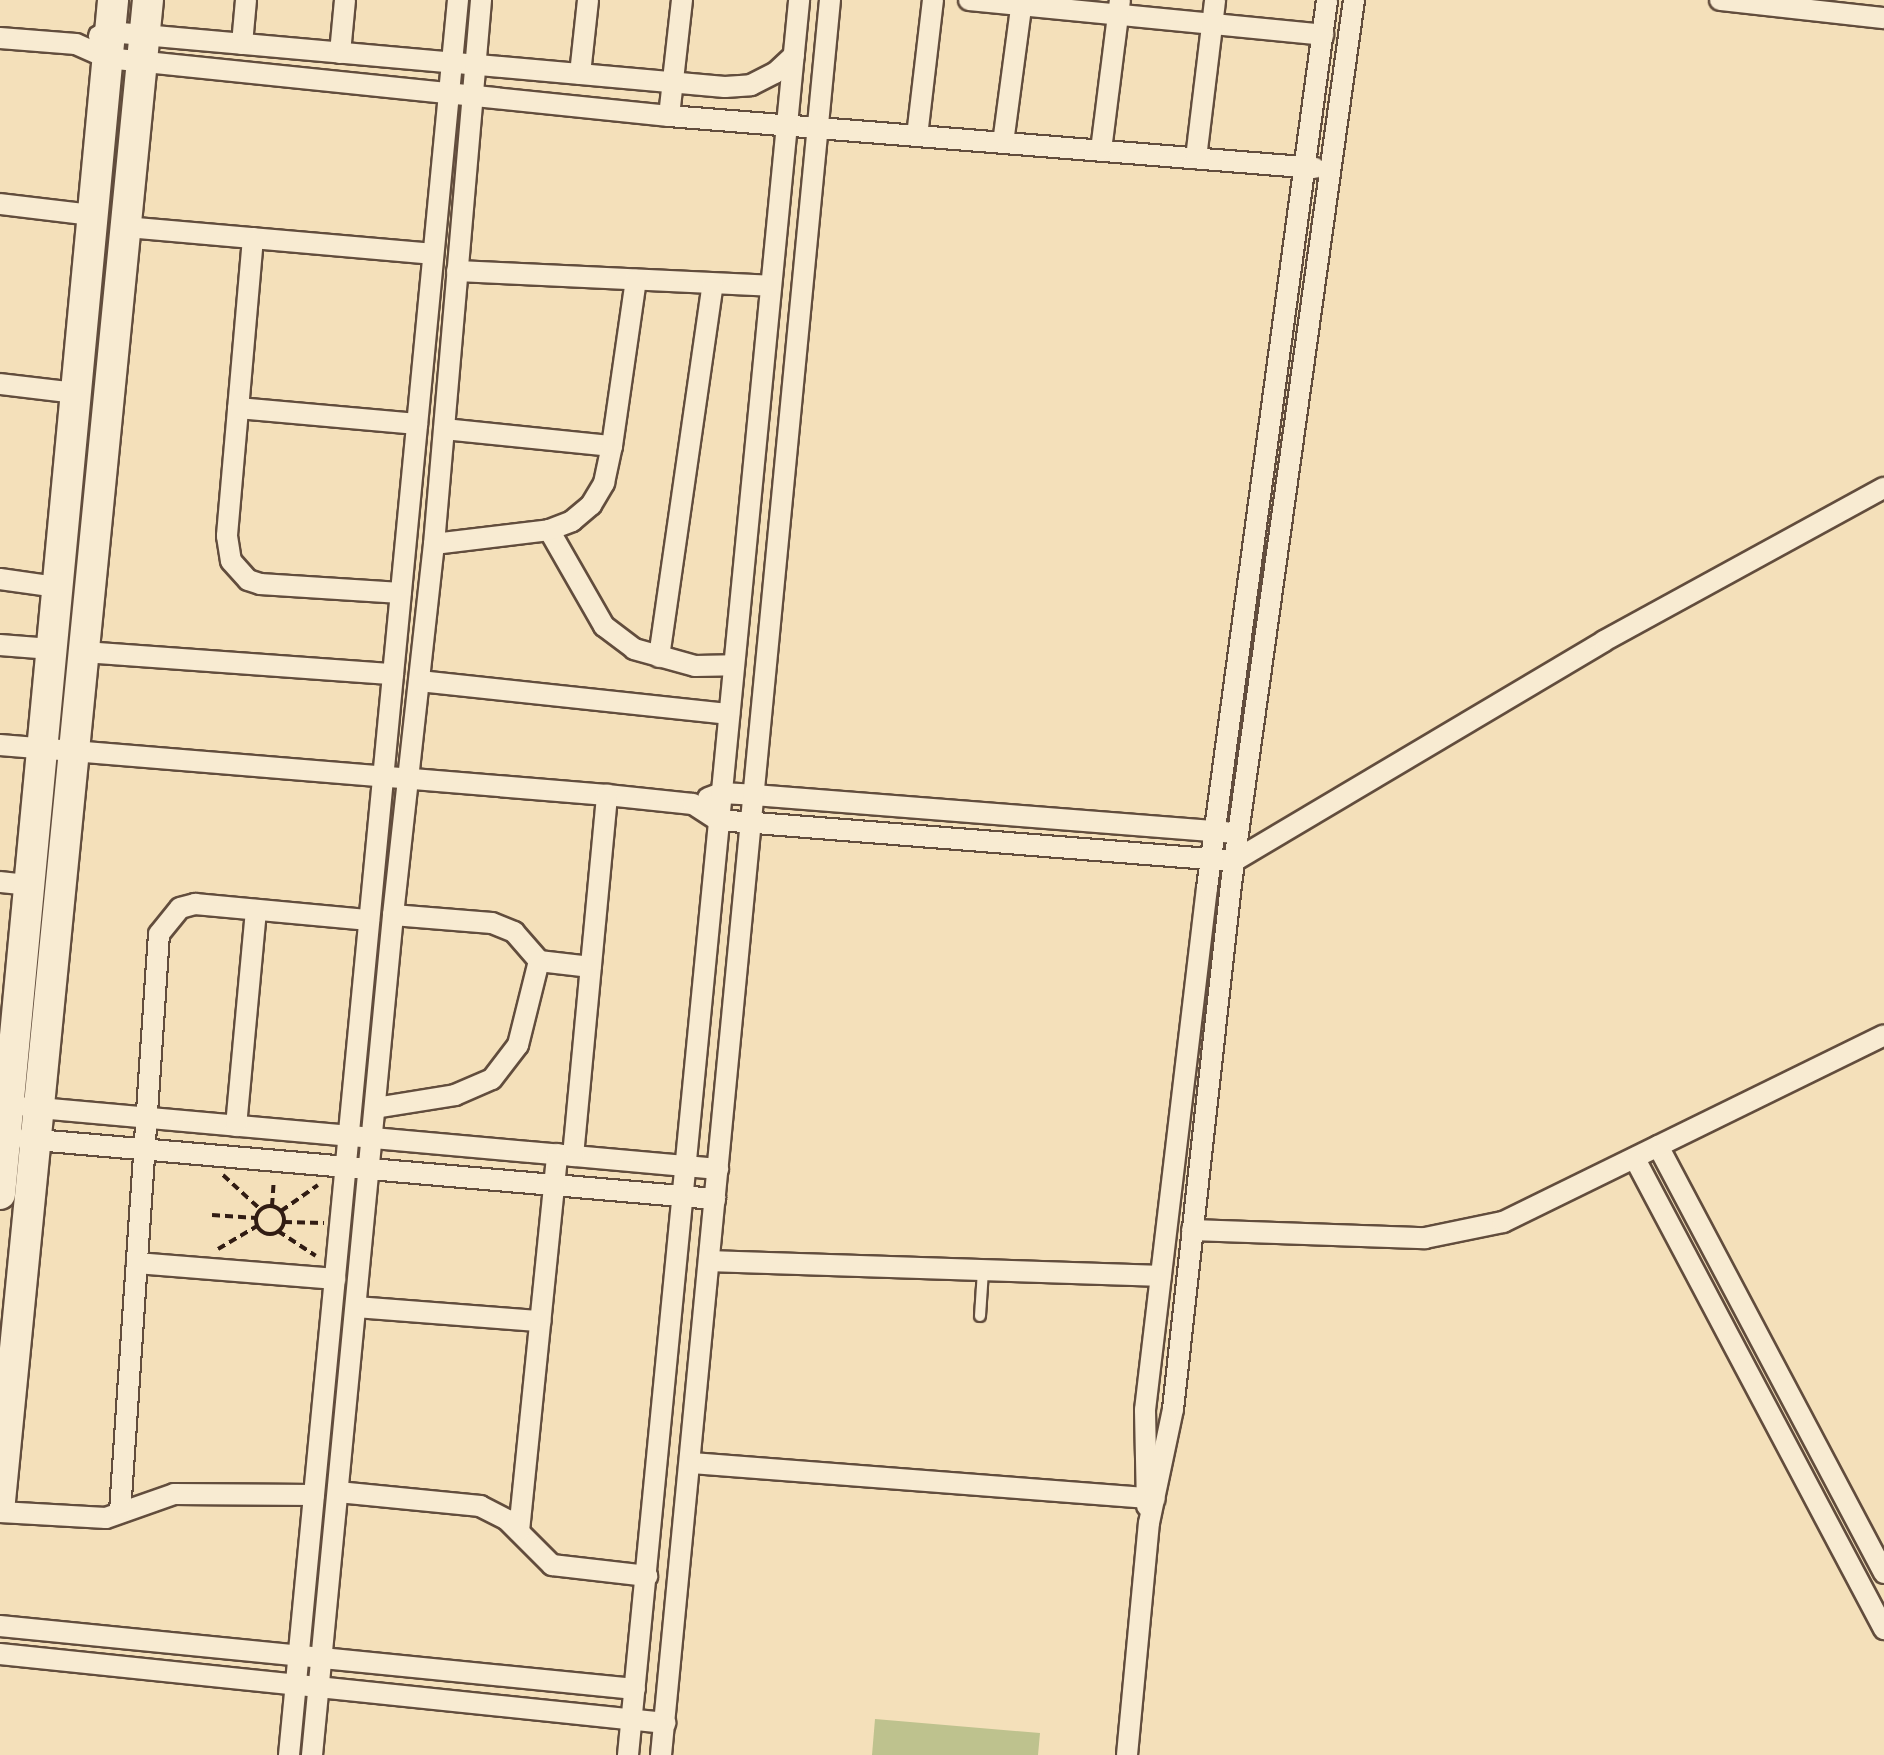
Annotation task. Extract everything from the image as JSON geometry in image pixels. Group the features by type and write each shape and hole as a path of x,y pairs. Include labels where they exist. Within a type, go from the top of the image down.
{"street":[{"path":"0,1500 15,1122 14,883 42,750 113,0"},
{"path":"0,1194 74,752 148,0"},
{"path":"242,44 246,0"},
{"path":"340,53 345,0"},
{"path":"289,1755 458,0"},
{"path":"312,1755 393,915 434,544 481,0"},
{"path":"580,74 588,0"},
{"path":"668,116 682,0"},
{"path":"628,1755 689,1166 728,714 800,0"},
{"path":"661,1755 830,0"},
{"path":"916,136 933,0"},
{"path":"969,0 1119,7 1212,24 1322,35"},
{"path":"1196,158 1215,0"},
{"path":"1127,1755 1151,1499 1145,1410 1211,862 1327,0"},
{"path":"1151,1499 1173,1409 1234,861 1354,0"},
{"path":"1720,0 1842,7 1884,18"},
{"path":"1004,142 1022,3"},
{"path":"1101,150 1119,7"},
{"path":"0,38 143,48 449,93 668,116 1330,169"},
{"path":"143,48 242,44 672,83 752,84 775,73 794,55"},
{"path":"0,204 92,215"},
{"path":"126,226 433,254"},
{"path":"253,238 227,536 230,561 238,572 260,584 401,593"},
{"path":"457,271 771,286"},
{"path":"434,544 549,530 572,521 591,504 604,483 612,446 636,280"},
{"path":"658,657 713,284"},
{"path":"0,384 76,393"},
{"path":"238,408 417,424"},
{"path":"444,429 612,446"},
{"path":"0,745 607,795 692,804 718,820 1234,861 1320,814 1604,641 1884,488"},
{"path":"549,530 604,626 634,649 695,666 734,665"},
{"path":"0,579 57,587"},
{"path":"0,645 51,649"},
{"path":"84,652 393,674"},
{"path":"420,681 728,714"},
{"path":"692,804 721,792 1216,831 1238,834 1257,846"},
{"path":"519,1531 554,1184 565,1155 591,967 607,795"},
{"path":"120,1512 160,934 180,908 195,904 369,920"},
{"path":"236,1126 256,910"},
{"path":"393,915 504,926 539,961 591,967"},
{"path":"375,1108 455,1095 492,1079 518,1045 539,961"},
{"path":"1192,1230 1425,1238 1466,1233 1503,1222 1884,1036"},
{"path":"15,1122 147,1118 718,1169"},
{"path":"15,1122 145,1149 716,1198"},
{"path":"1658,1146 1884,1573"},
{"path":"1635,1159 1742,1360 1877,1598 1884,1629"},
{"path":"710,1261 1161,1276"},
{"path":"137,1263 335,1274"},
{"path":"356,1307 540,1321"},
{"path":"1742,1360 1765,1348"},
{"path":"692,1463 1151,1499"},
{"path":"338,1492 480,1506 519,1531 538,1555 552,1564 646,1576"},
{"path":"0,1512 86,1518 120,1512 174,1494 314,1494"},
{"path":"0,1626 635,1690"},
{"path":"0,1654 664,1723"}],"lane":[{"path":"980,1316 984,1270"}],"path":[{"path":"202,1154 260,1209"},
{"path":"272,1206 275,1160"},
{"path":"281,1211 346,1166"},
{"path":"272,1206 281,1211 284,1222 278,1231 267,1234 257,1226 260,1209 272,1206"},
{"path":"212,1215 256,1218"},
{"path":"284,1222 340,1224"},
{"path":"186,1267 257,1226"},
{"path":"278,1231 335,1274"}],"green space":[{"path":"875,1719 1040,1733 1038,1755 872,1755"}]}
